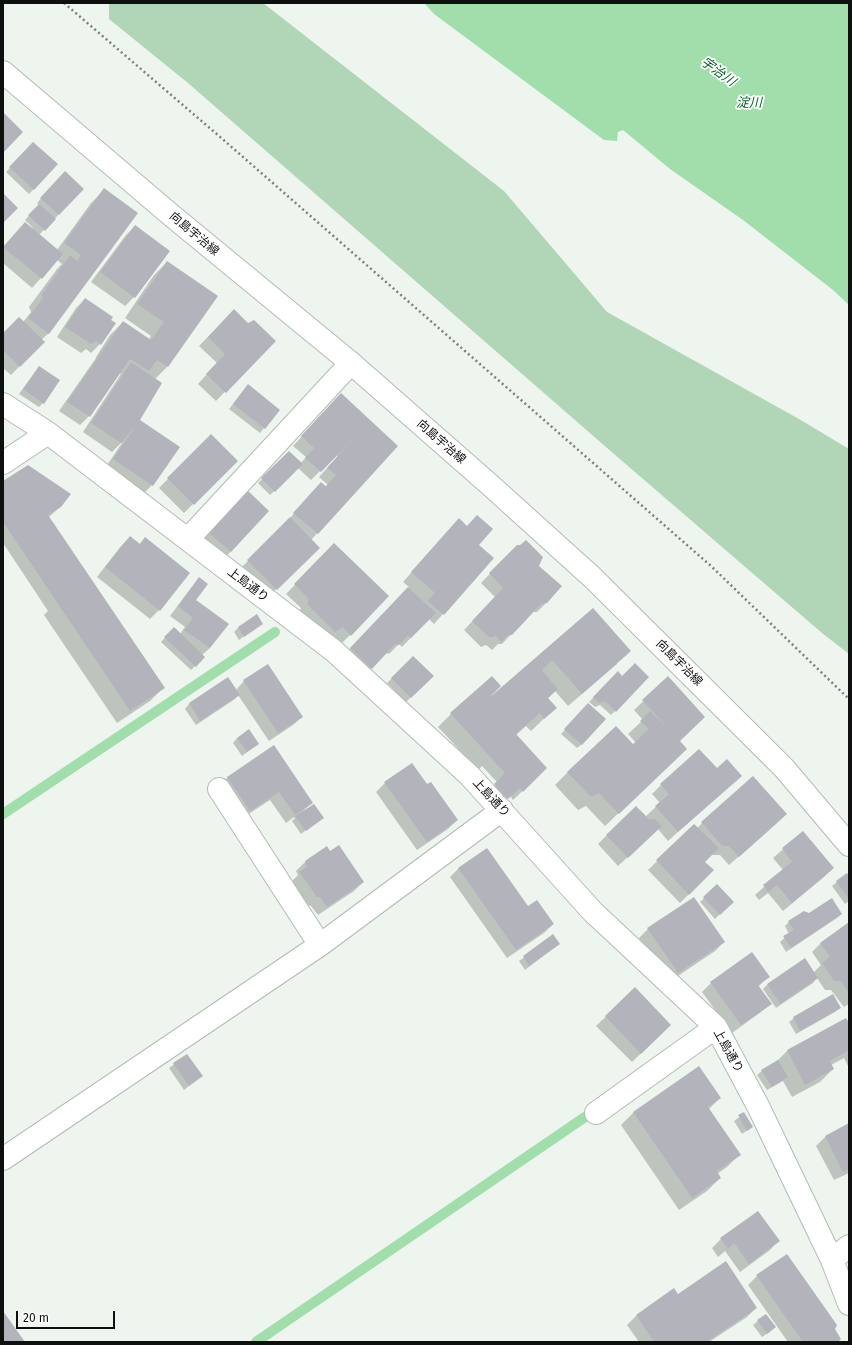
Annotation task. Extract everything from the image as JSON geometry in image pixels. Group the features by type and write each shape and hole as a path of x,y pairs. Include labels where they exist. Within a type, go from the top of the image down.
{"street":[{"name":"向島宇治線","path":"3,72 165,210 351,363 593,578 784,768 849,846"},
{"path":"188,539 351,363"},
{"name":"上島通り","path":"3,404 48,433 334,651 470,776 593,912 716,1027 758,1106 832,1260 849,1304"},
{"path":"3,463 48,433"},
{"path":"219,789 320,945"},
{"path":"3,1159 320,945 502,810"},
{"path":"596,1113 716,1027"},
{"path":"832,1260 849,1246"}],"path":[{"path":"64,3 214,131 711,566 849,699"}],"shaded area":[{"path":"109,3 263,3 504,191 607,312 799,419 849,449 849,654 822,633 614,454 188,83 109,19"}],"water":[{"name":"淀川","path":"424,3 849,3 849,305 833,290 743,220 670,169 623,130 618,132 617,141 604,140 434,14"}],"building":[{"path":"3,112 23,132 3,153"},
{"path":"33,142 58,164 34,190 9,167"},
{"path":"65,171 84,189 59,215 40,198"},
{"path":"104,188 138,213 49,334 28,318 43,298 42,294 70,255 77,261 81,255 64,243"},
{"path":"3,193 18,208 3,223"},
{"path":"39,204 56,219 45,231 28,215"},
{"path":"25,222 63,254 42,279 3,247"},
{"path":"135,225 170,251 135,298 100,272"},
{"path":"167,261 218,296 168,367 157,360 149,371 130,359 90,417 67,402 123,321 151,340 164,322 137,304"},
{"path":"85,298 113,317 111,320 116,323 101,345 96,341 91,344 65,327"},
{"path":"234,309 248,323 254,320 276,341 226,393 206,374 225,354 208,337"},
{"path":"19,317 45,342 20,367 3,350 3,333"},
{"path":"131,362 162,383 140,420 180,447 153,486 113,459 136,425 121,443 91,423"},
{"path":"39,366 60,380 44,404 23,389"},
{"path":"248,384 280,410 265,429 233,404"},
{"path":"341,393 398,446 318,534 293,513 321,482 330,490 326,486 336,475 327,468 352,440 321,472 305,458 314,448 301,436"},
{"path":"211,434 238,461 194,505 167,478"},
{"path":"289,451 303,464 275,492 261,478"},
{"path":"28,465 71,494 61,507 48,515 165,688 130,711 3,522 3,481"},
{"path":"246,489 269,511 231,552 208,532"},
{"path":"477,515 493,529 479,545 494,558 444,615 427,601 435,593 411,572 459,518 467,526"},
{"path":"290,517 320,548 277,590 247,560"},
{"path":"130,536 140,544 145,537 190,573 160,611 105,567"},
{"path":"526,540 543,557 539,566 562,586 547,603 541,604 512,635 508,635 501,642 496,636 490,638 472,621 503,588 489,573 517,545 520,545"},
{"path":"334,543 389,596 351,636 343,627 335,632 307,604 309,599 294,584"},
{"path":"199,577 208,584 196,600 229,624 210,648 184,630 193,618 178,606"},
{"path":"408,587 436,613 411,638 408,635 399,645 395,644 372,669 350,648"},
{"path":"593,608 631,651 582,694 552,660 542,670 558,689 548,698 557,708 544,719 540,713 516,734 547,768 523,792 520,788 508,799 494,784 505,773 450,713 492,676 501,686 489,698"},
{"path":"257,614 263,624 244,637 238,627"},
{"path":"174,627 205,657 196,667 164,637"},
{"path":"413,656 434,676 411,698 391,678"},
{"path":"635,663 649,677 616,712 605,701 599,703 593,697 618,671 622,676"},
{"path":"268,664 303,717 278,733 243,680"},
{"path":"668,676 705,717 680,741 687,749 619,814 599,793 591,797 567,772 616,726 633,744 649,729 640,721 650,711 668,728 642,700"},
{"path":"228,677 240,695 200,721 189,703"},
{"path":"588,703 606,719 582,745 564,729"},
{"path":"249,729 259,744 247,752 237,738"},
{"path":"274,745 313,803 295,815 279,792 250,811 227,777"},
{"path":"699,749 717,768 727,759 742,776 678,832 655,806 669,794 660,784"},
{"path":"412,763 427,784 431,782 458,820 427,842 384,782"},
{"path":"753,776 787,814 739,857 729,846 722,846 701,822"},
{"path":"314,804 324,818 306,831 295,816"},
{"path":"636,806 649,819 655,819 662,826 628,858 606,835"},
{"path":"694,824 719,848 705,862 714,870 689,895 656,860"},
{"path":"803,831 834,868 792,903 777,885 768,892 763,885 792,862 782,848"},
{"path":"339,845 364,882 327,907 320,897 317,897 299,872 307,867 305,861 327,846 330,851"},
{"path":"487,848 528,906 537,900 554,924 516,950 458,868"},
{"path":"847,873 849,876 849,899 836,881"},
{"path":"717,884 734,902 720,915 703,897"},
{"path":"694,897 725,942 678,973 647,928"},
{"path":"832,898 842,914 791,948 783,936 794,930 788,921 804,911 809,913"},
{"path":"849,922 849,993 841,981 834,981 822,963 830,957 820,943"},
{"path":"553,934 560,944 529,966 523,956"},
{"path":"752,952 770,977 758,985 772,1004 741,1025 710,982"},
{"path":"805,958 818,978 780,1004 767,984"},
{"path":"635,987 671,1025 641,1054 605,1016"},
{"path":"833,994 841,1008 800,1031 793,1017"},
{"path":"846,1018 849,1023 849,1050 830,1061 834,1069 805,1085 787,1050"},
{"path":"187,1054 203,1076 189,1086 173,1063"},
{"path":"778,1060 788,1077 772,1087 761,1070"},
{"path":"699,1066 721,1098 708,1107 741,1155 717,1171 721,1178 692,1198 633,1112"},
{"path":"744,1112 753,1127 747,1131 738,1115"},
{"path":"849,1123 849,1169 843,1172 825,1136"},
{"path":"758,1211 780,1241 749,1264 734,1243 728,1249 720,1238"},
{"path":"787,1254 837,1325 835,1329 841,1339 838,1342 803,1342 756,1275"},
{"path":"726,1261 757,1308 706,1342 654,1342 636,1315 674,1288 678,1294"},
{"path":"3,1311 25,1342 3,1342"},
{"path":"766,1314 776,1327 767,1334 757,1320"}],"waterway":[{"path":"3,814 275,632"},
{"path":"256,1342 585,1117"}],"water label":[{"name":"宇治川","path":"718,72"}]}
